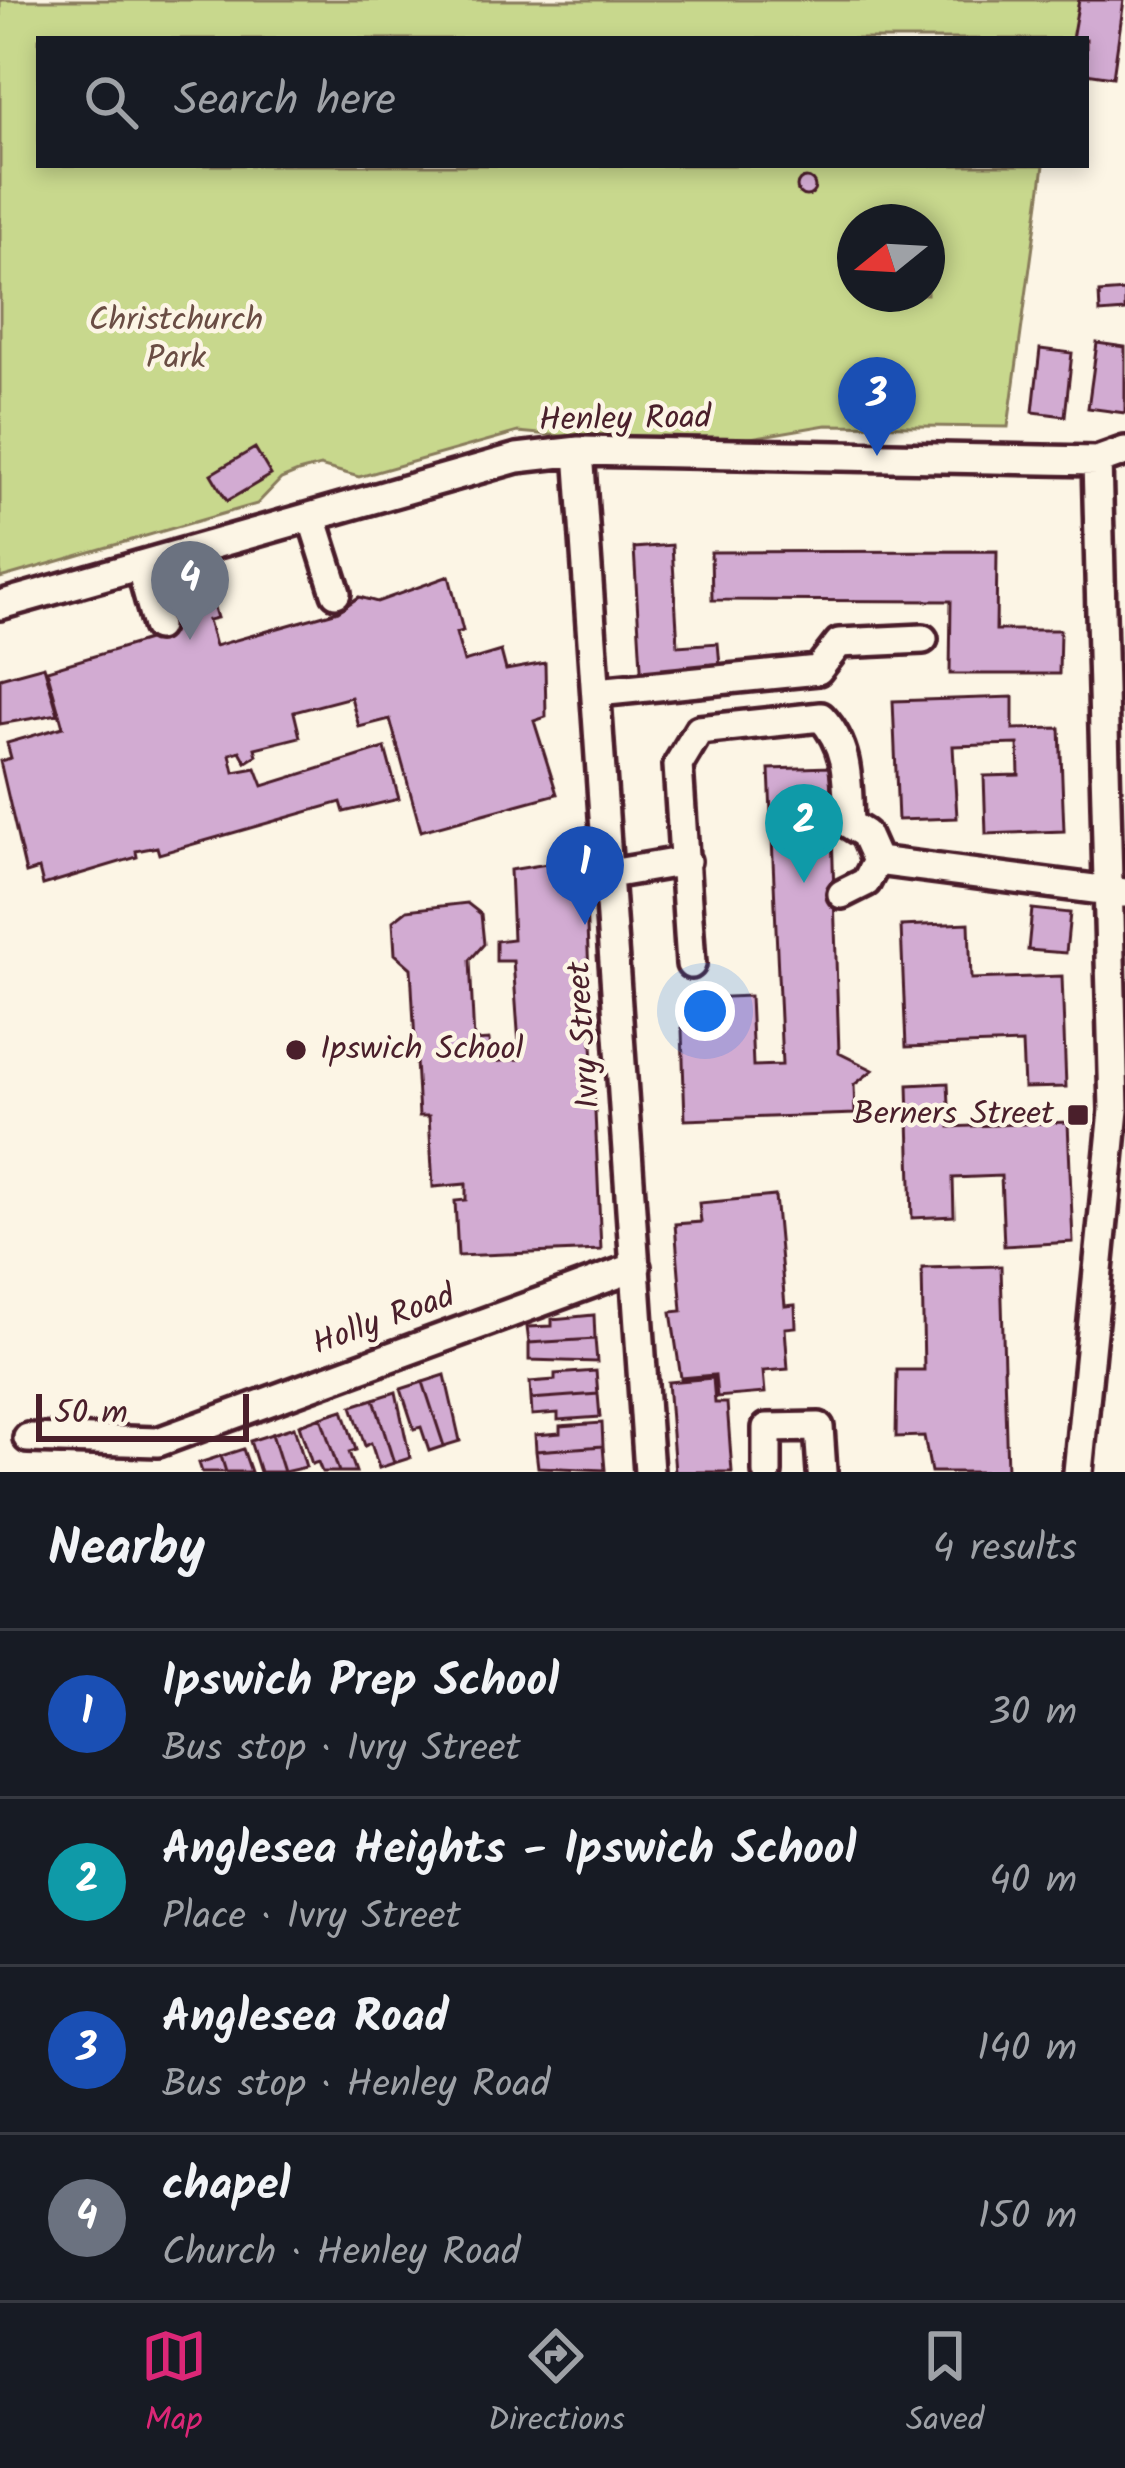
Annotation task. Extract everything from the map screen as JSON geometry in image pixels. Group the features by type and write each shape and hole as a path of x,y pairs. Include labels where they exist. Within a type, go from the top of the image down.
{"street":[{"name":"Henley Road","path":"0,605 517,458 579,451 1097,461 1125,451"},
{"name":"Ivry Street","path":"579,451 649,1472"},
{"path":"1078,1472 1114,1111 1118,892 1114,719 1097,461"},
{"path":"312,517 336,593"},
{"path":"140,565 157,626"},
{"path":"597,692 818,670 839,643 923,638"},
{"path":"691,964 678,765 699,730 821,717 837,734 846,761 849,824 865,834 877,861"},
{"path":"610,874 686,861"},
{"path":"877,861 1118,892"},
{"path":"842,894 866,882 877,861"},
{"name":"Holly Road","path":"28,1438 158,1442 635,1267"},
{"path":"1096,1325 1125,1327"},
{"path":"767,1472 766,1428 819,1427 822,1472"}],"green space":[{"name":"Christchurch Park","path":"0,0 1079,0 1073,36 36,36 36,168 1044,168 1008,427 826,425 692,448 518,432 359,477 320,466 281,479 257,504 0,578"}],"building":[{"path":"1079,0 1124,0 1113,77 1089,73 1089,36 1073,36"},
{"path":"806,178 815,187 806,196 797,187"},
{"path":"1125,291 1125,311 1100,313 1099,293"},
{"path":"1097,343 1125,347 1125,413 1088,408"},
{"path":"1040,349 1072,353 1065,416 1033,412"},
{"path":"255,448 271,475 227,501 211,474"},
{"path":"672,545 678,646 718,643 721,677 642,685 634,548"},
{"path":"997,551 996,630 1060,630 1059,674 950,674 951,601 712,600 711,552"},
{"path":"449,576 463,631 456,633 464,662 501,651 506,670 545,663 546,717 534,721 557,794 421,831 390,719 359,727 351,697 294,712 300,737 255,748 257,755 246,762 240,751 230,754 234,772 256,768 263,786 385,748 399,799 344,812 341,802 159,854 157,847 136,851 137,857 43,885 39,869 26,873 0,761 11,758 7,743 63,727 47,670 165,635 154,595 206,581 217,618 208,620 215,646 338,611 359,597 377,602"},
{"path":"44,666 58,714 0,724 0,678"},
{"path":"1013,697 1013,729 1060,728 1064,831 986,834 984,776 1019,775 1018,744 953,746 957,818 898,820 893,701"},
{"path":"830,767 839,1053 873,1070 854,1085 855,1114 685,1120 681,999 750,996 753,1066 782,1065 769,769"},
{"path":"584,858 601,1250 458,1256 455,1201 466,1200 466,1184 433,1187 429,1116 419,1116 411,968 395,954 393,921 407,910 467,903 481,914 484,944 470,960 474,1041 489,1040 491,1062 520,1059 513,961 496,961 496,941 513,939 510,870"},
{"path":"1032,909 1070,913 1066,953 1028,950"},
{"path":"969,923 971,979 1062,976 1066,1087 1024,1088 1022,1043 906,1047 901,926"},
{"path":"948,1083 950,1127 1068,1122 1073,1242 1004,1246 1001,1176 953,1178 954,1216 912,1218 908,1085"},
{"path":"775,1196 785,1306 795,1305 796,1327 785,1328 788,1369 763,1371 765,1393 717,1397 715,1375 681,1378 671,1312 682,1311 675,1224 701,1222 699,1203"},
{"path":"1001,1266 1007,1472 931,1472 924,1436 896,1437 897,1370 924,1370 922,1268"},
{"path":"594,1315 595,1339 529,1343 527,1327"},
{"path":"595,1339 597,1362 529,1360 529,1343"},
{"path":"596,1371 598,1394 531,1399 530,1382 555,1380 555,1374"},
{"path":"445,1375 460,1441 444,1446 423,1382"},
{"path":"713,1378 715,1403 727,1403 732,1472 675,1472 668,1382"},
{"path":"423,1382 444,1446 429,1451 421,1427 414,1429 401,1389"},
{"path":"396,1392 410,1458 394,1463 374,1399"},
{"path":"598,1394 600,1417 558,1420 558,1413 532,1415 531,1399"},
{"path":"374,1399 394,1463 379,1468 371,1443 365,1446 352,1406"},
{"path":"343,1410 356,1450 349,1452 356,1472 339,1472 321,1417"},
{"path":"321,1417 339,1472 322,1472 318,1462 312,1464 299,1425"},
{"path":"602,1423 603,1446 536,1451 535,1435 560,1433 560,1426"},
{"path":"294,1427 306,1467 284,1472 272,1434"},
{"path":"272,1434 284,1472 260,1472 250,1441"},
{"path":"603,1446 605,1470 538,1467 536,1451"},
{"path":"243,1449 251,1472 226,1472 221,1456"},
{"path":"221,1456 226,1472 202,1472 199,1463"}],"place":[{"name":"Anglesea Road","path":"877,456"},
{"name":"chapel","path":"190,640"},
{"name":"Anglesea Heights - Ipswich School","path":"804,883"},
{"name":"Ipswich Prep School","path":"585,925"},
{"name":"Ipswich School","path":"296,1050"},
{"name":"Berners Street","path":"1078,1115"}]}
